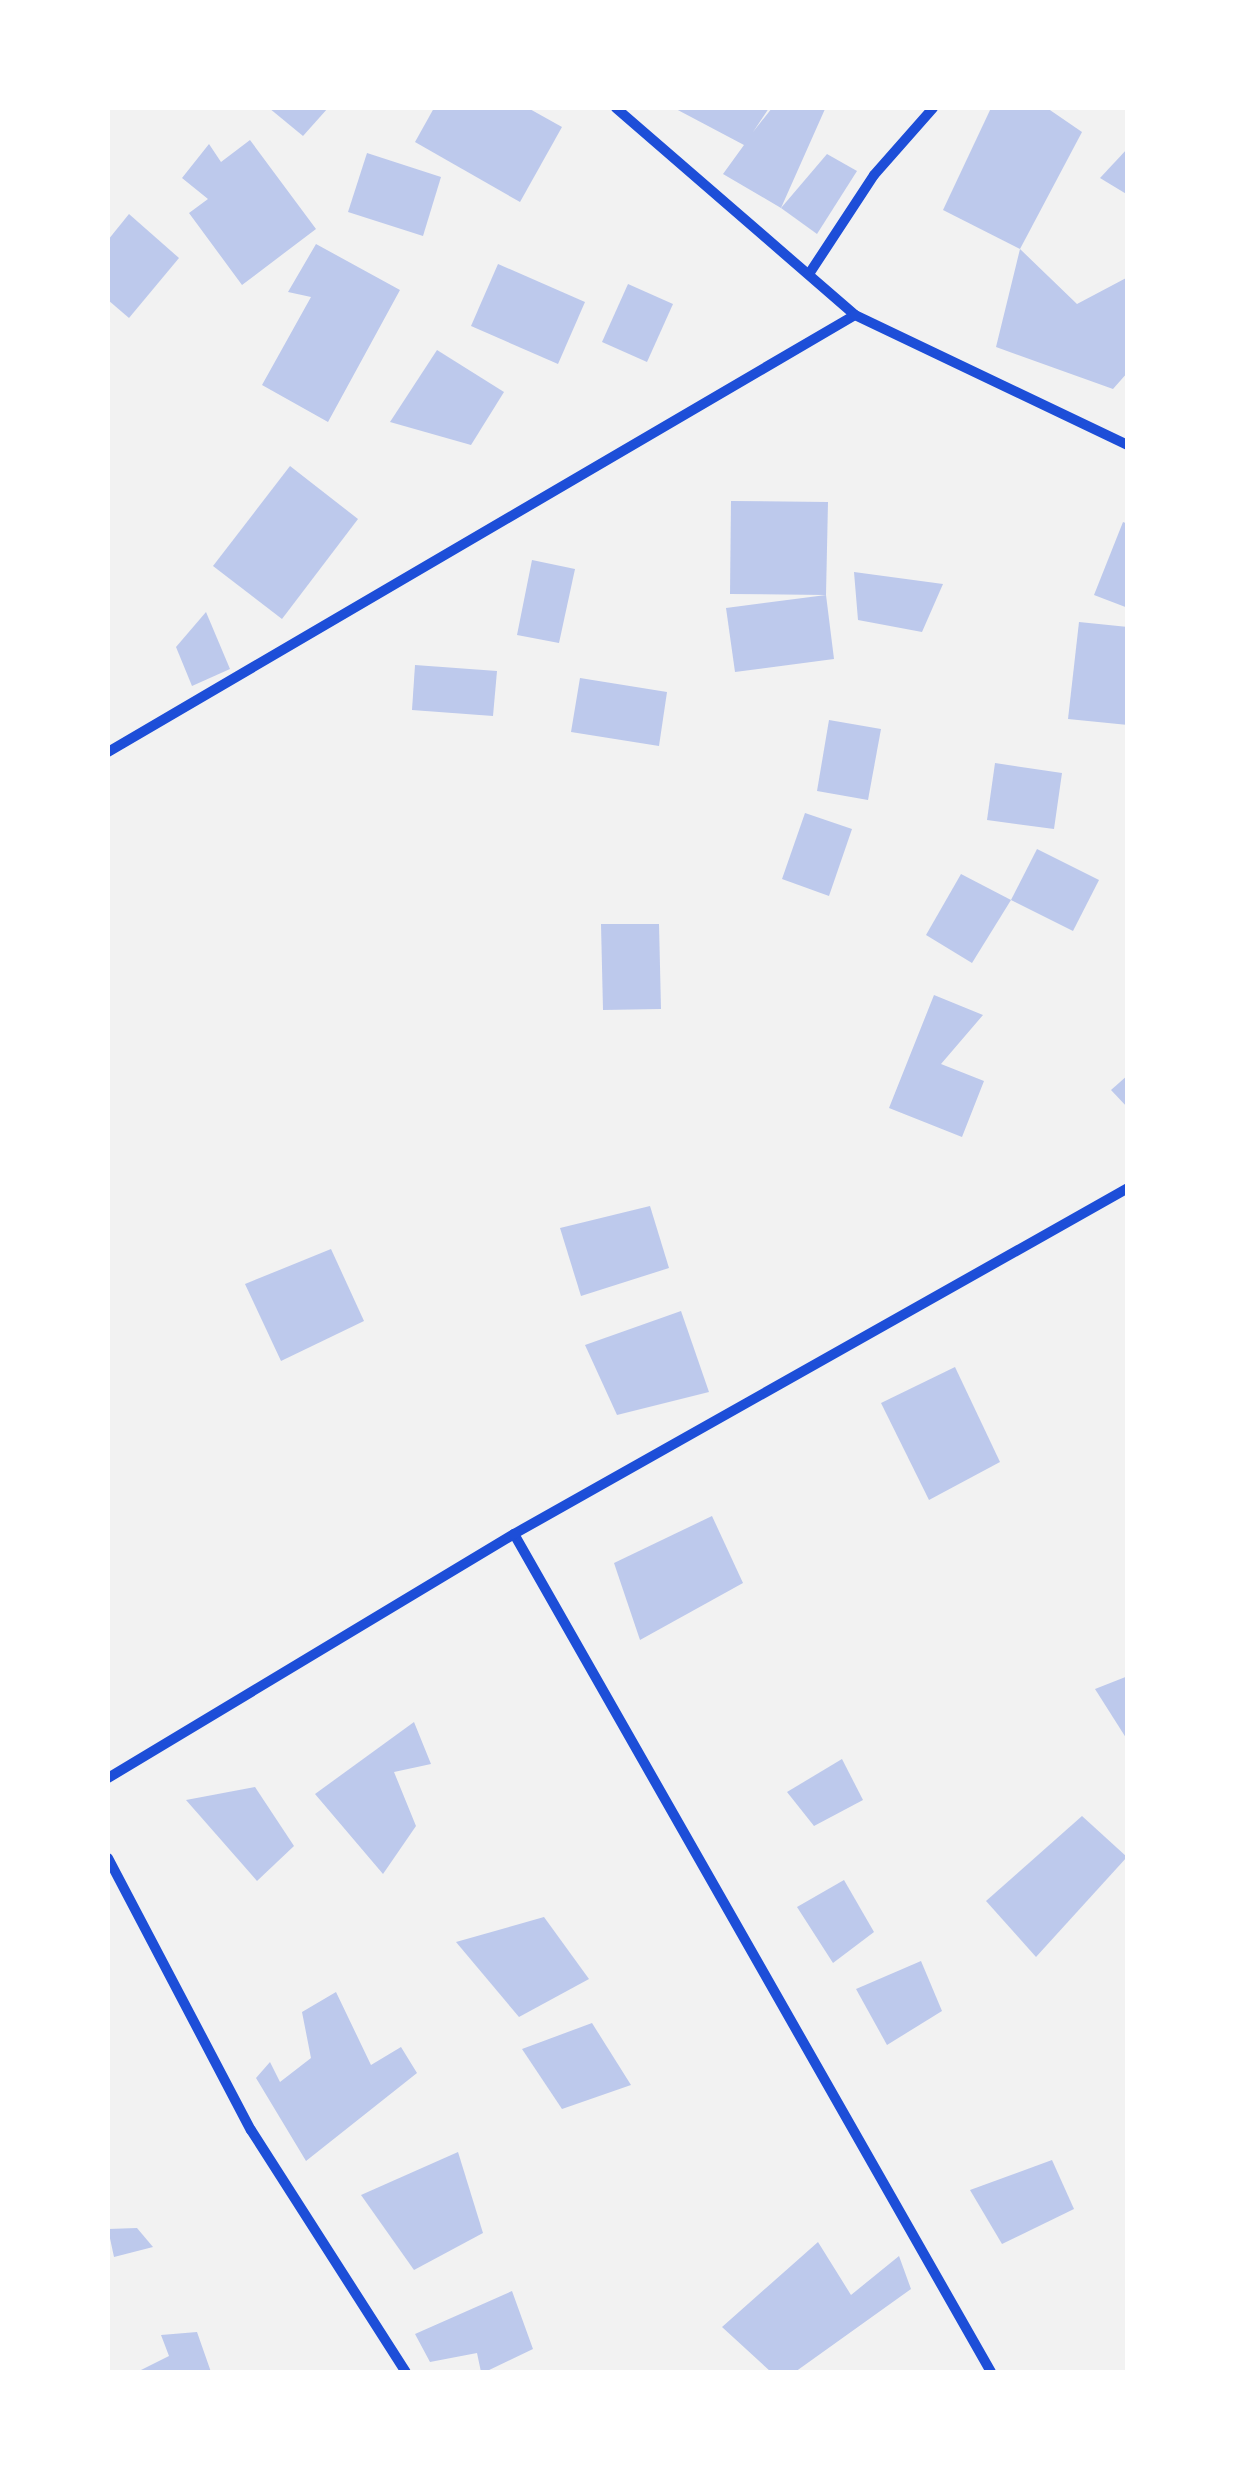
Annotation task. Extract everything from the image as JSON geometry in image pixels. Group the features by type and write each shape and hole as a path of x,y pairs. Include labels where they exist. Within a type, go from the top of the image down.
{"street":[{"path":"616,108 855,314 1128,445"},
{"path":"809,274 874,175 932,108"},
{"path":"108,752 855,314"},
{"path":"108,1778 514,1534 1128,1188"},
{"path":"514,1534 991,2372"},
{"path":"108,1858 250,2130 406,2372"}],"building":[{"path":"269,108 328,108 303,136"},
{"path":"434,108 528,108 562,127 520,202 415,142"},
{"path":"674,108 769,108 753,132 772,108 825,109 781,208 723,174 744,145"},
{"path":"991,108 1047,108 1082,132 1020,249 943,210"},
{"path":"250,140 316,229 242,285 189,213 208,199 182,178 209,144 221,162"},
{"path":"1128,148 1128,195 1100,178"},
{"path":"367,153 441,177 423,236 348,212"},
{"path":"827,154 857,171 817,234 781,208"},
{"path":"129,214 179,258 129,318 108,300 108,240"},
{"path":"316,244 400,290 328,422 262,385 311,297 288,292"},
{"path":"1020,249 1077,304 1128,277 1128,372 1113,389 996,347"},
{"path":"498,264 585,302 558,364 471,326"},
{"path":"628,284 673,304 647,362 602,342"},
{"path":"437,350 504,392 471,445 390,422"},
{"path":"290,466 358,519 282,619 213,566"},
{"path":"731,501 828,502 826,595 730,594"},
{"path":"1123,522 1128,524 1128,608 1094,595"},
{"path":"532,560 575,569 559,643 517,635"},
{"path":"854,572 943,584 922,632 858,620"},
{"path":"826,595 834,659 735,672 726,608"},
{"path":"206,612 230,669 192,686 176,647"},
{"path":"1079,622 1128,627 1128,725 1068,719"},
{"path":"415,665 497,671 493,716 412,710"},
{"path":"580,678 667,692 659,746 571,732"},
{"path":"829,720 881,729 868,800 817,791"},
{"path":"995,763 1062,773 1054,829 987,820"},
{"path":"805,813 852,829 829,896 782,879"},
{"path":"1037,849 1099,880 1073,931 1011,900"},
{"path":"961,874 1011,900 972,963 926,935"},
{"path":"601,924 659,924 661,1009 603,1010"},
{"path":"934,995 983,1015 941,1064 984,1081 962,1137 889,1108"},
{"path":"1128,1075 1128,1108 1111,1090"},
{"path":"650,1206 669,1268 581,1296 560,1228"},
{"path":"331,1249 364,1321 281,1361 245,1284"},
{"path":"681,1311 709,1392 617,1415 585,1345"},
{"path":"955,1367 1000,1462 929,1500 881,1403"},
{"path":"712,1516 743,1583 640,1640 614,1563"},
{"path":"1128,1676 1128,1741 1095,1689"},
{"path":"414,1722 431,1764 394,1772 416,1826 383,1874 315,1794"},
{"path":"842,1759 863,1800 814,1826 787,1792"},
{"path":"255,1787 294,1846 257,1881 186,1800"},
{"path":"1082,1816 1127,1857 1036,1957 986,1901"},
{"path":"844,1880 874,1932 833,1963 797,1907"},
{"path":"544,1917 589,1979 519,2017 456,1942"},
{"path":"921,1961 942,2011 887,2045 856,1989"},
{"path":"336,1992 371,2065 401,2047 417,2073 306,2161 256,2078 270,2062 280,2082 311,2058 302,2012"},
{"path":"592,2023 631,2085 562,2109 522,2049"},
{"path":"458,2152 483,2233 414,2270 361,2195"},
{"path":"1052,2160 1074,2209 1002,2244 970,2190"},
{"path":"137,2228 153,2247 114,2257 108,2229"},
{"path":"818,2242 851,2295 899,2256 911,2289 795,2372 771,2372 722,2327"},
{"path":"512,2291 533,2349 485,2372 481,2372 477,2353 430,2362 415,2334"},
{"path":"197,2332 211,2372 137,2372 169,2356 161,2335"}]}
